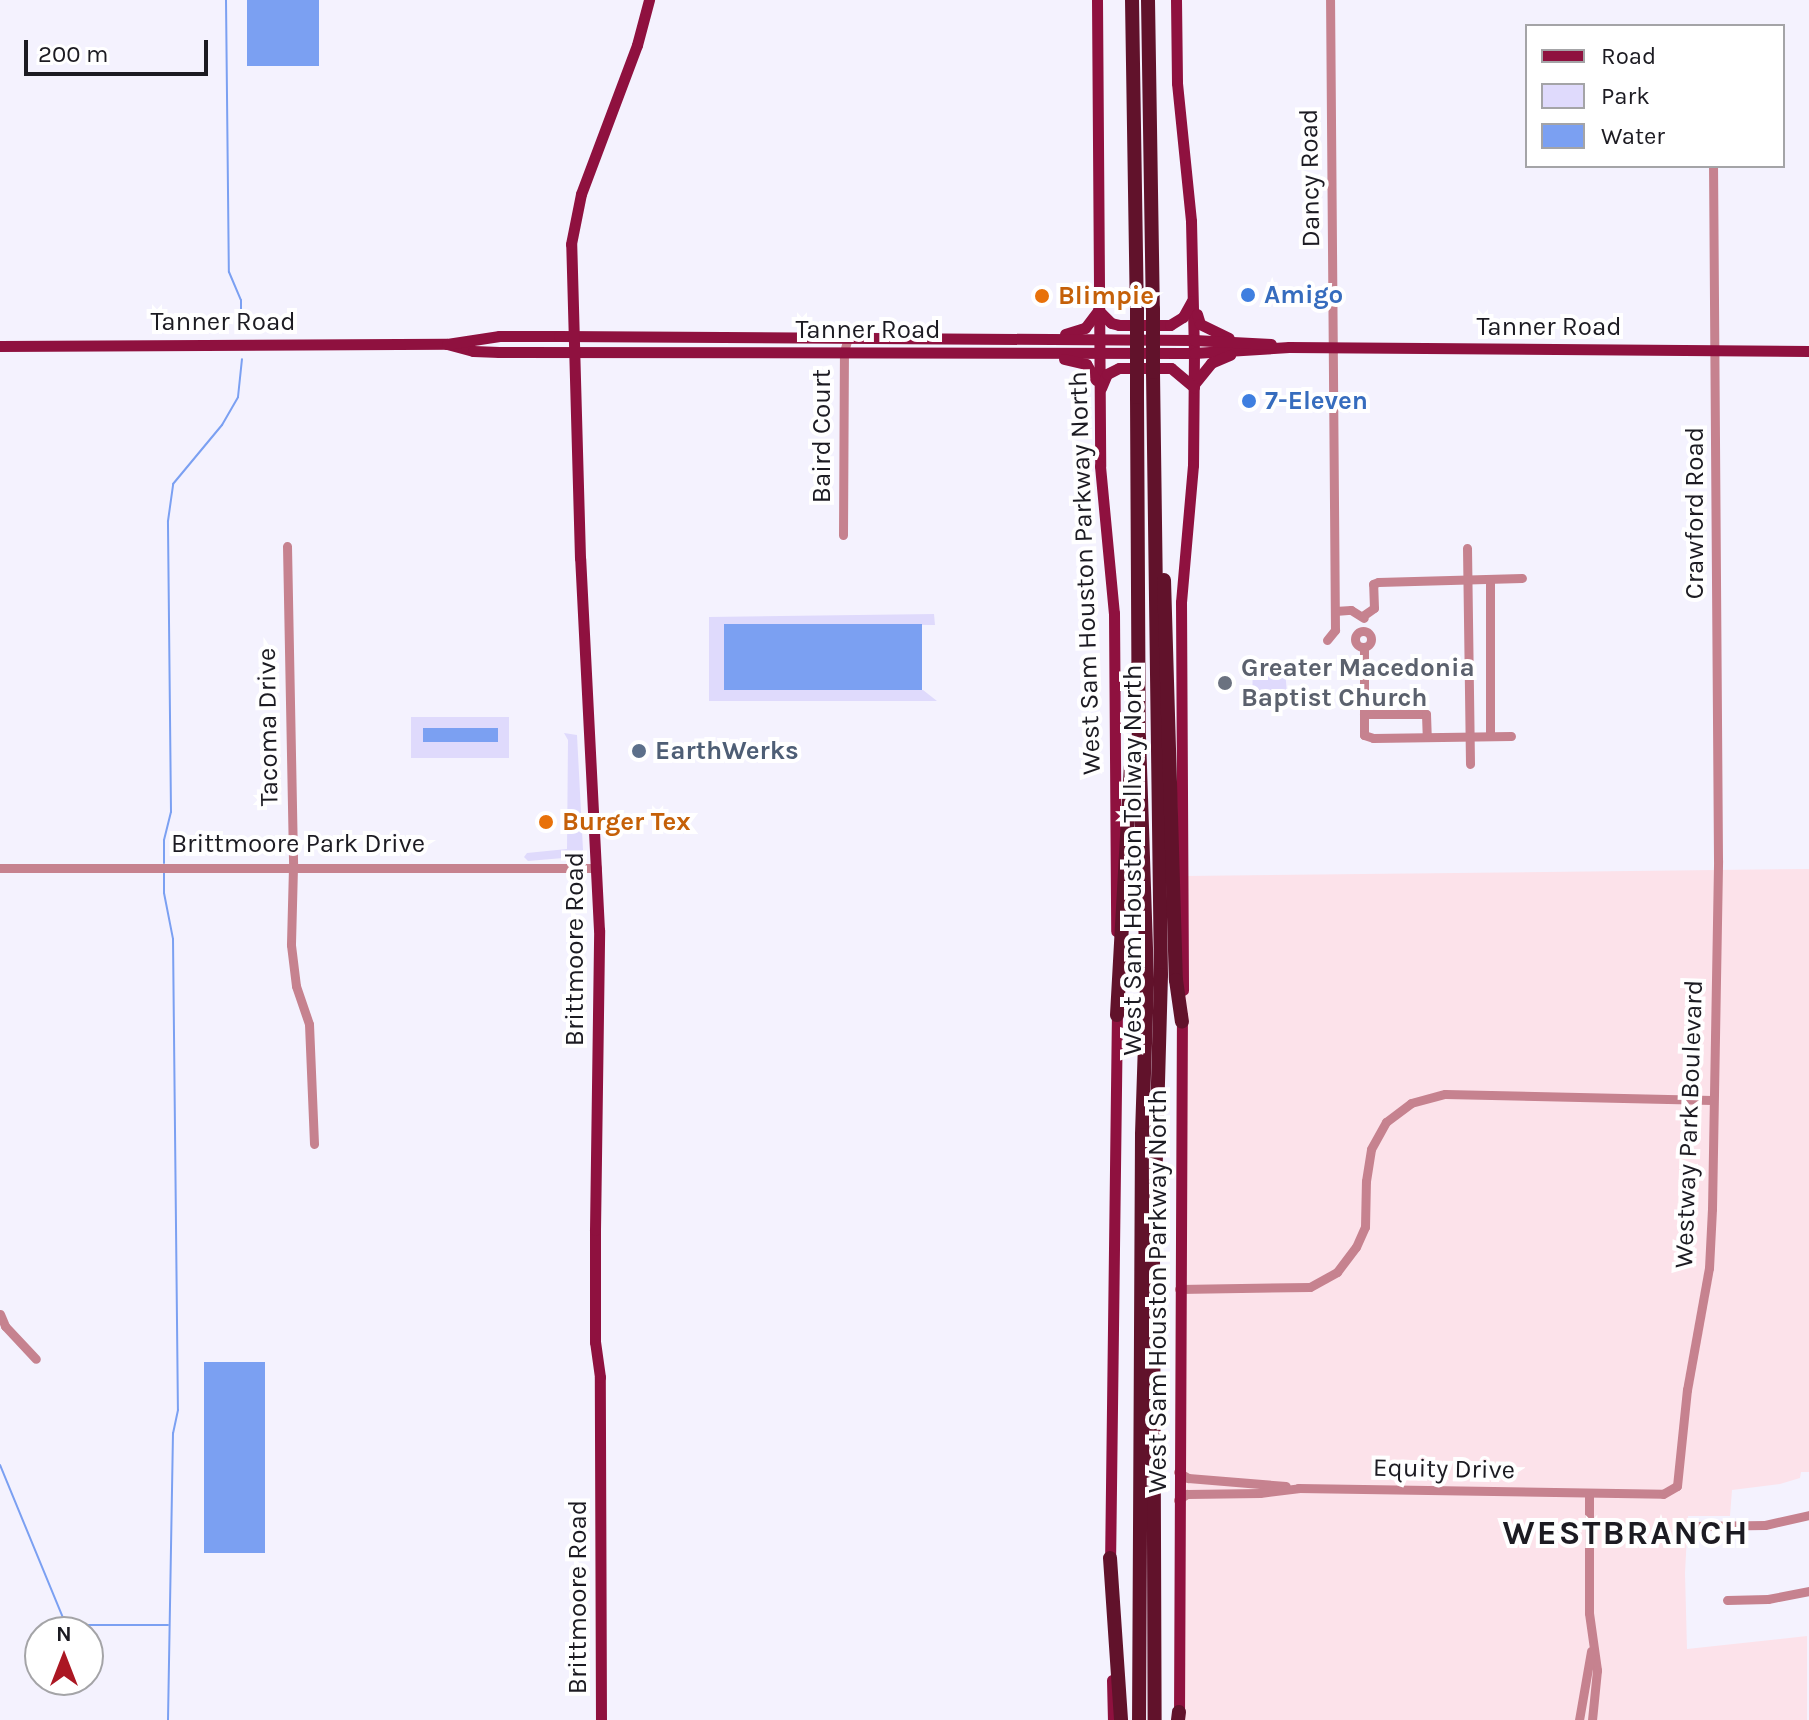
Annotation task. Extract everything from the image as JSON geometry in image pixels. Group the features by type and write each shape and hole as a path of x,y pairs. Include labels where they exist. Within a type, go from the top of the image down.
{"highway":[{"name":"West Sam Houston Tollway North","path":"1132,0 1139,737 1147,983 1142,1135 1139,1720"},
{"name":"West Sam Houston Tollway North","path":"1150,0 1161,963 1153,1243 1155,1720"},
{"path":"1155,558 1164,570 1176,980 1182,1022"},
{"path":"1117,1015 1133,742 1139,737"},
{"path":"1110,1558 1121,1720"}],"main road":[{"name":"Brittmoore Road","path":"601,1720 600,1377 595,1328 597,868 571,251 575,219 589,171 637,45 649,0"},
{"name":"West Sam Houston Parkway North","path":"1097,0 1100,466 1114,613 1117,1015 1110,1558 1113,1720"},
{"name":"West Sam Houston Parkway North","path":"1176,0 1177,83 1190,202 1194,298 1193,465 1181,602 1185,876 1179,1289 1179,1717"},
{"path":"1034,339 1071,334 1085,328 1098,310 1111,323 1119,325 1170,325 1183,317 1194,298"},
{"path":"1194,298 1200,324 1211,332 1250,347"},
{"name":"Tanner Road","path":"0,346 447,344 499,336 1098,339 1194,347"},
{"name":"Tanner Road","path":"447,344 473,351 1099,353 1194,347 1809,351"},
{"path":"1100,392 1107,374 1119,368 1171,368 1194,387 1211,363 1250,347"},
{"path":"1007,353 1081,362 1095,375 1100,392"}],"street":[{"name":"Dancy Road","path":"1327,640 1335,630 1330,0"},
{"name":"Crawford Road","path":"1713,168 1718,860"},
{"name":"Baird Court","path":"843,535 844,352 848,337"},
{"name":"Tacoma Drive","path":"287,546 292,961 309,1024 314,1144"},
{"path":"1467,548 1470,764"},
{"path":"1364,615 1374,608 1373,584 1378,582 1522,578"},
{"path":"1490,579 1490,736"},
{"path":"1335,611 1351,610 1364,615"},
{"path":"1364,615 1363,631 1371,637 1364,647 1364,735 1511,736"},
{"path":"1364,714 1426,714 1427,737"},
{"name":"Westway Park Boulevard","path":"1589,1494 1663,1494 1677,1486 1687,1390 1709,1268 1718,860"},
{"name":"Brittmoore Park Drive","path":"0,868 597,868"},
{"path":"1179,1289 1310,1287 1337,1272 1356,1247 1365,1227 1366,1181 1371,1149 1386,1122 1411,1103 1445,1094 1712,1100"},
{"path":"0,1314 5,1326 36,1359"},
{"name":"Equity Drive","path":"1178,1472 1187,1478 1260,1482 1298,1488 1589,1494"},
{"name":"Equity Drive","path":"1178,1500 1187,1494 1260,1493 1298,1488"},
{"path":"1589,1494 1592,1640 1597,1670 1592,1720"},
{"path":"1692,1526 1765,1525 1809,1515"},
{"path":"1727,1600 1768,1599 1809,1591"},
{"path":"1579,1720 1592,1640"}],"shaded area":[{"path":"1809,869 1809,1472 1801,1472 1800,1478 1780,1484 1732,1490 1730,1516 1688,1516 1685,1573 1687,1649 1807,1636 1807,1720 1179,1720 1185,876"}],"green space":[{"path":"934,614 935,625 724,624 724,690 923,690 937,701 709,701 709,617"},
{"path":"1253,666 1285,666 1287,697 1252,700"},
{"path":"411,717 509,717 509,758 411,758"},
{"path":"564,733 577,735 583,850 575,857 528,861 524,857 527,853 567,849 568,740"}],"water":[{"path":"247,0 319,0 319,66 247,66"},
{"path":"724,624 922,624 922,690 724,690"},
{"path":"423,728 498,728 498,742 423,742"},
{"path":"204,1362 265,1362 265,1553 204,1553"}],"waterway":[{"path":"226,0 229,272 241,300 241,331"},
{"path":"164,863 164,840 171,812 168,521 173,484 222,425 238,397 242,359"},
{"path":"164,873 164,893 173,939 178,1410 173,1433 168,1720"},
{"path":"0,1465 66,1625 168,1625"}],"place":[{"name":"Amigo","path":"1248,295"},
{"name":"Blimpie","path":"1042,296"},
{"name":"7-Eleven","path":"1249,401"},
{"name":"Greater Macedonia Baptist Church","path":"1225,683"},
{"name":"EarthWerks","path":"639,751"},
{"name":"Burger Tex","path":"546,822"}],"district":[{"name":"WESTBRANCH","path":"1626,1534"}]}
